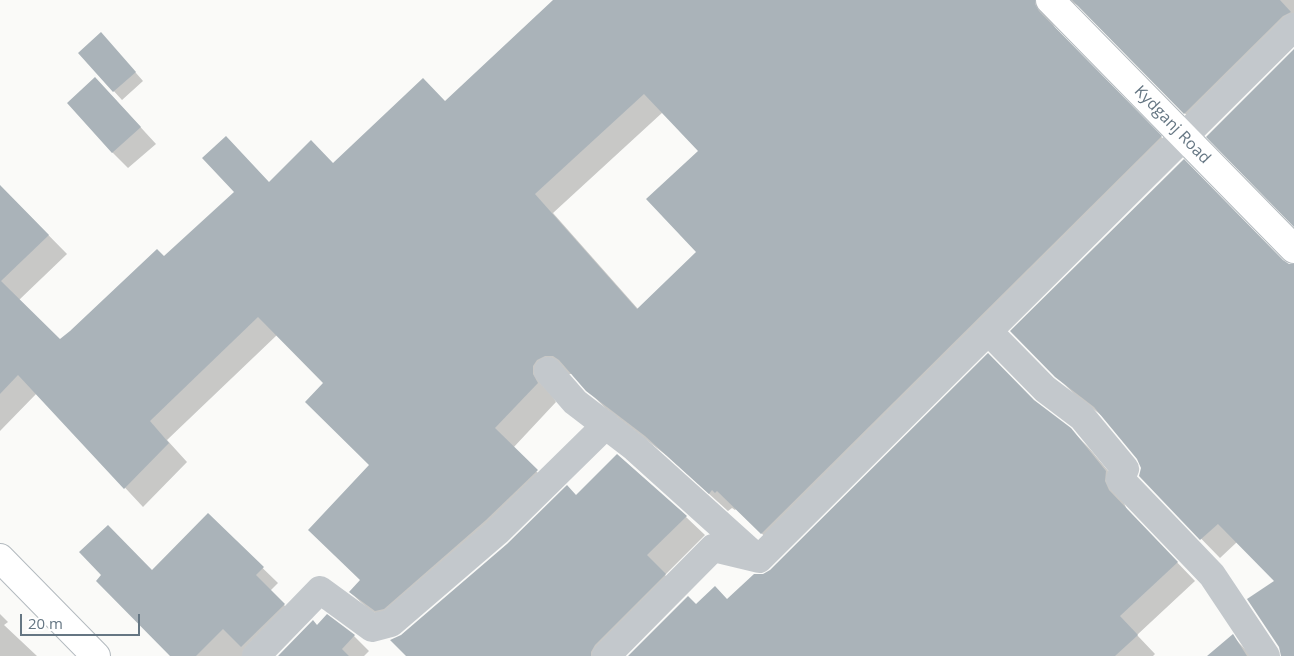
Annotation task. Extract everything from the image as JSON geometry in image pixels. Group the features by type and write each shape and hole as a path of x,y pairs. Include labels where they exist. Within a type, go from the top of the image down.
{"main road":[{"name":"Kydganj Road","path":"1050,0 1294,248"},
{"path":"0,558 96,656"}],"street":[{"path":"759,560 1294,27"},
{"path":"989,332 1045,389 1082,417 1125,470 1120,479 1212,575 1266,656"},
{"path":"548,371 575,402 635,448 759,560"},
{"path":"256,656 320,590 372,628 391,624 497,532 606,425"},
{"path":"606,656 713,548 759,560"}],"building":[{"path":"553,0 1035,0 1039,11 1162,136 761,534 717,491 715,493 712,490 709,494 645,436 586,391 559,360 553,356 545,356 537,360 533,366 533,374 538,383 495,428 538,470 486,520 384,609 375,611 349,592 360,580 308,530 369,465 305,402 323,383 258,317 150,421 169,443 124,489 18,375 0,394 0,185 49,235 1,281 60,339 157,249 164,256 234,192 202,158 226,136 269,182 311,140 333,163 423,78 445,101","holes":["644,94 698,151 646,199 696,252 637,309 535,194"]},
{"path":"1072,0 1280,0 1291,12 1283,16 1184,114"},
{"path":"101,32 136,72 113,92 78,53"},
{"path":"1294,49 1294,227 1206,137"},
{"path":"95,77 141,127 112,153 67,103"},
{"path":"1184,159 1283,260 1289,264 1294,264 1294,656 1281,656 1279,647 1247,599 1274,581 1218,524 1200,540 1139,476 1141,468 1137,459 1094,407 1055,377 1010,331"},
{"path":"988,353 1034,400 1071,428 1106,471 1105,481 1109,490 1178,562 1120,616 1138,635 1115,656 628,656 688,596 696,604 715,586 727,599 754,574 763,574 770,570"},
{"path":"617,454 687,516 647,555 666,574 595,645 591,656 406,656 390,640 401,635 507,544 567,485 576,495"},
{"path":"208,513 264,567 256,575 285,604 241,647 223,629 196,656 170,656 96,581 101,575 79,552 108,525 152,570"},
{"path":"327,614 355,635 342,649 349,656 278,656 313,620 317,625"},
{"path":"1233,634 1247,656 1207,656"}]}
